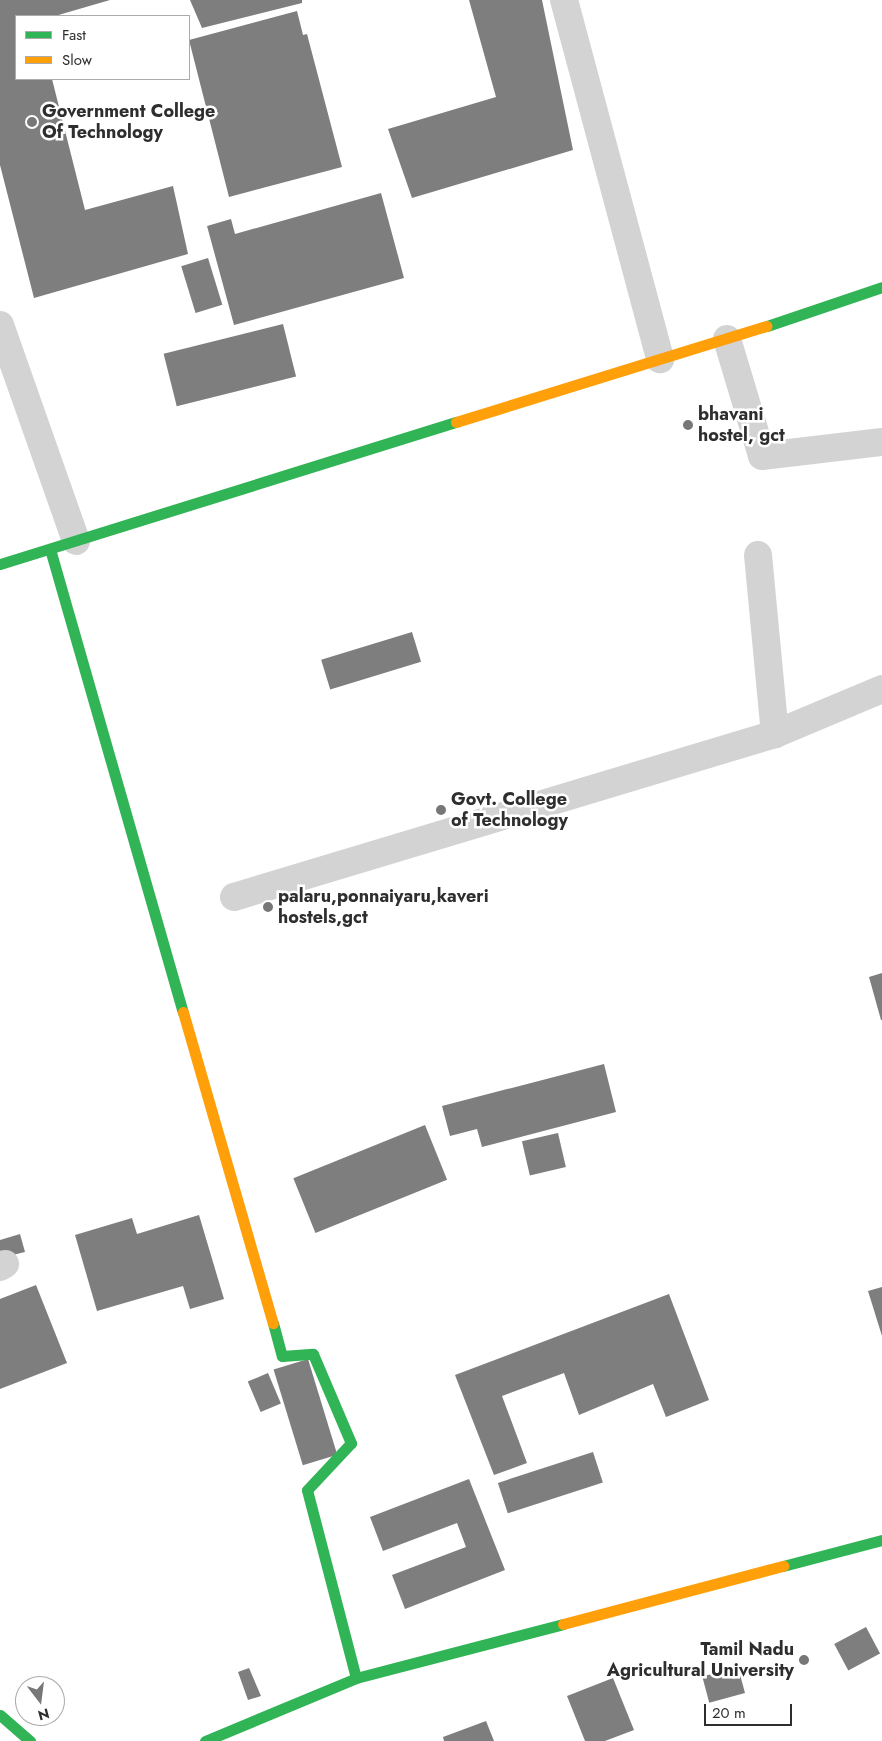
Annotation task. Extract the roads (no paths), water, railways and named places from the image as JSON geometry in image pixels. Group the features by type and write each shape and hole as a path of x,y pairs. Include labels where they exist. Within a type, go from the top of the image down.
{"street":[{"path":"564,0 660,359"},
{"path":"0,564 727,338 882,287"},
{"path":"0,325 76,541"},
{"path":"727,338 762,456 882,442"},
{"path":"50,548 282,1356 312,1354 351,1443 307,1490 356,1678"},
{"path":"758,555 775,734"},
{"path":"234,897 775,734 882,689"},
{"path":"205,1741 356,1678 882,1540"},
{"path":"0,1715 26,1740"}],"place":[{"name":"Government College Of Technology","path":"32,122"},
{"name":"bhavani hostel, gct","path":"688,425"},
{"name":"Govt. College of Technology","path":"441,810"},
{"name":"palaru,ponnaiyaru,kaveri hostels,gct","path":"268,907"},
{"name":"Tamil Nadu Agricultural University","path":"804,1660"}]}
